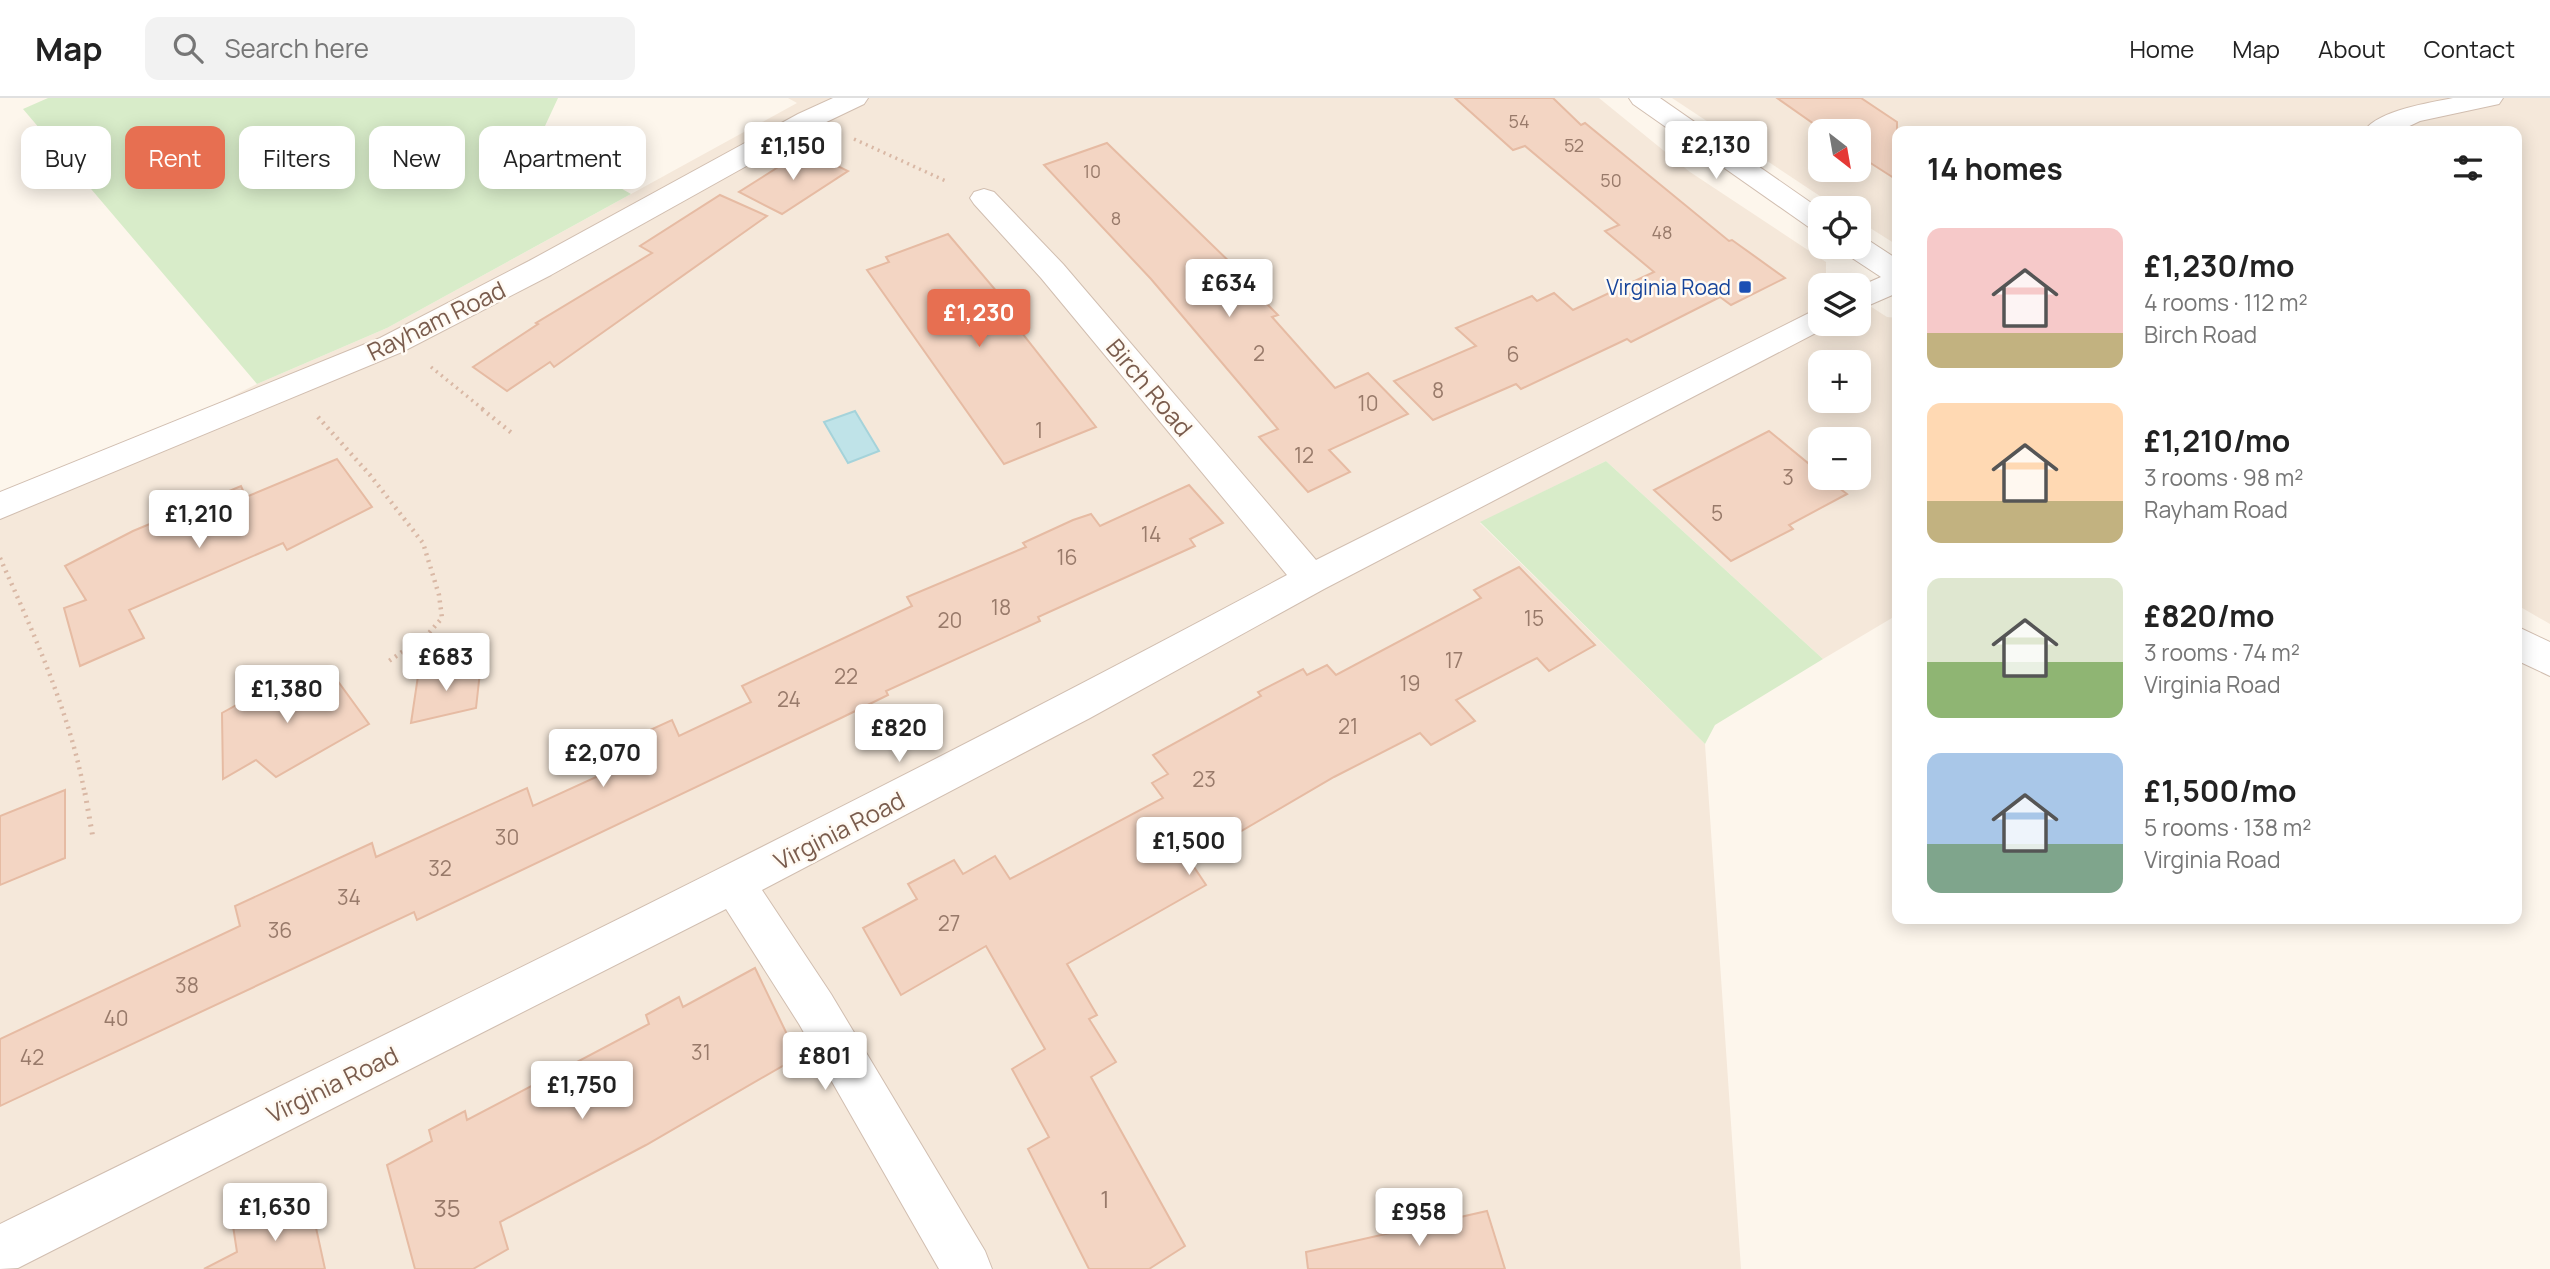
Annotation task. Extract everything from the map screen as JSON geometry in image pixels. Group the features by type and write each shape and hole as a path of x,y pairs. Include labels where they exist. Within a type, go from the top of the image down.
{"street":[{"name":"Rayham Road","path":"0,506 391,345 540,268 808,120 855,98"},
{"path":"1642,98 1808,214"},
{"path":"2389,126 2412,115 2490,98"},
{"name":"Birch Road","path":"984,198 1052,271 1311,579"},
{"path":"1871,256 1892,270"},
{"path":"1871,294 1892,283"},
{"name":"Virginia Road","path":"0,1250 734,884 1076,707 1311,579 1808,326"},
{"path":"2522,645 2550,661"},
{"path":"734,884 815,1009 967,1269"}],"path":[{"path":"808,120 984,198"},
{"path":"391,345 411,353 432,368 513,434"},
{"path":"286,389 321,420 370,475 423,543 439,595 442,618 428,634 389,661"},
{"path":"0,558 42,653 81,773 93,838"}],"shaded area":[{"path":"788,98 1599,98 1690,172 1808,250 1808,259 1821,259 1826,262 1826,273 1808,273 1808,336 1871,336 1871,307 1892,318 1892,618 1823,659 1606,461 1480,523 1705,744 1741,1269 0,1269 0,492 196,414 257,384 387,328 640,189 646,189 646,186 797,103"},
{"path":"1672,98 2550,98 2550,624 2522,608 2522,126 1892,126 1892,242 1871,229 1871,196 1820,196"}],"green space":[{"path":"48,98 558,98 545,126 479,126 479,189 622,189 631,194 387,328 257,384 91,189 111,189 111,126 37,126 23,109"},
{"path":"1606,461 1823,659 1715,725 1705,744 1480,522"}],"water":[{"path":"855,411 879,451 848,463 824,422"}],"building":[{"path":"1455,98 1553,98 1581,125 1585,123 1729,241 1732,240 1785,278 1731,305 1720,297 1631,342 1627,339 1521,389 1516,384 1433,420 1394,381 1476,346 1456,328 1532,296 1537,301 1554,293 1573,310 1654,272 1605,231 1619,225 1525,146 1513,150"},
{"path":"1777,98 1861,98 1897,122 1897,126 1892,126 1892,177 1871,163 1871,119 1808,120"},
{"path":"1107,143 1239,271 1235,272 1278,315 1272,317 1335,388 1368,373 1408,414 1329,450 1350,472 1308,492 1259,437 1278,429 1151,279 1044,165"},
{"path":"805,150 848,171 782,214 739,192"},
{"path":"720,195 767,216 554,367 550,362 507,391 473,367 538,324 536,323 652,253 640,246"},
{"path":"948,234 998,293 992,295 1096,427 1004,464 867,270 889,262 886,257"},
{"path":"1769,431 1808,463 1808,490 1842,490 1847,494 1789,525 1793,529 1731,561 1654,490"},
{"path":"337,459 372,507 287,550 283,543 129,610 144,638 80,666 64,608 86,600 65,566 133,531 241,486 246,497"},
{"path":"1189,485 1223,523 1190,539 1195,546 1038,617 1040,621 886,691 888,695 841,718 417,920 414,912 0,1106 0,1039 240,926 235,906 372,843 376,857 527,788 533,806 616,768 608,749 672,720 679,736 751,702 742,686 912,606 907,597 1026,547 1023,543 1073,520 1091,514 1100,526"},
{"path":"1519,567 1595,645 1549,671 1537,658 1456,700 1475,721 1431,745 1420,733 1334,777 1190,861 1206,885 1067,964 1097,1015 1089,1019 1116,1062 1091,1077 1185,1246 1149,1269 1089,1269 1028,1149 1049,1137 1012,1069 1045,1049 986,946 901,995 863,928 917,899 908,884 954,860 963,874 995,856 1010,879 1163,798 1152,783 1168,774 1153,755 1261,696 1258,692 1303,669 1307,675 1327,665 1336,675 1481,598 1474,590"},
{"path":"481,663 476,708 411,723 418,676"},
{"path":"301,669 316,691 337,680 369,724 276,777 256,760 223,779 222,713"},
{"path":"65,790 65,858 0,885 0,816"},
{"path":"755,968 798,1057 646,1145 500,1222 508,1249 473,1269 415,1269 387,1165 432,1141 429,1130 465,1111 467,1120 649,1024 646,1015 679,997 683,1007"},
{"path":"287,1198 293,1225 313,1214 325,1269 204,1269 237,1252 233,1226"},
{"path":"1487,1211 1505,1269 1308,1269 1306,1252"}],"place":[{"name":"Virginia Road","path":"1745,287"}]}
